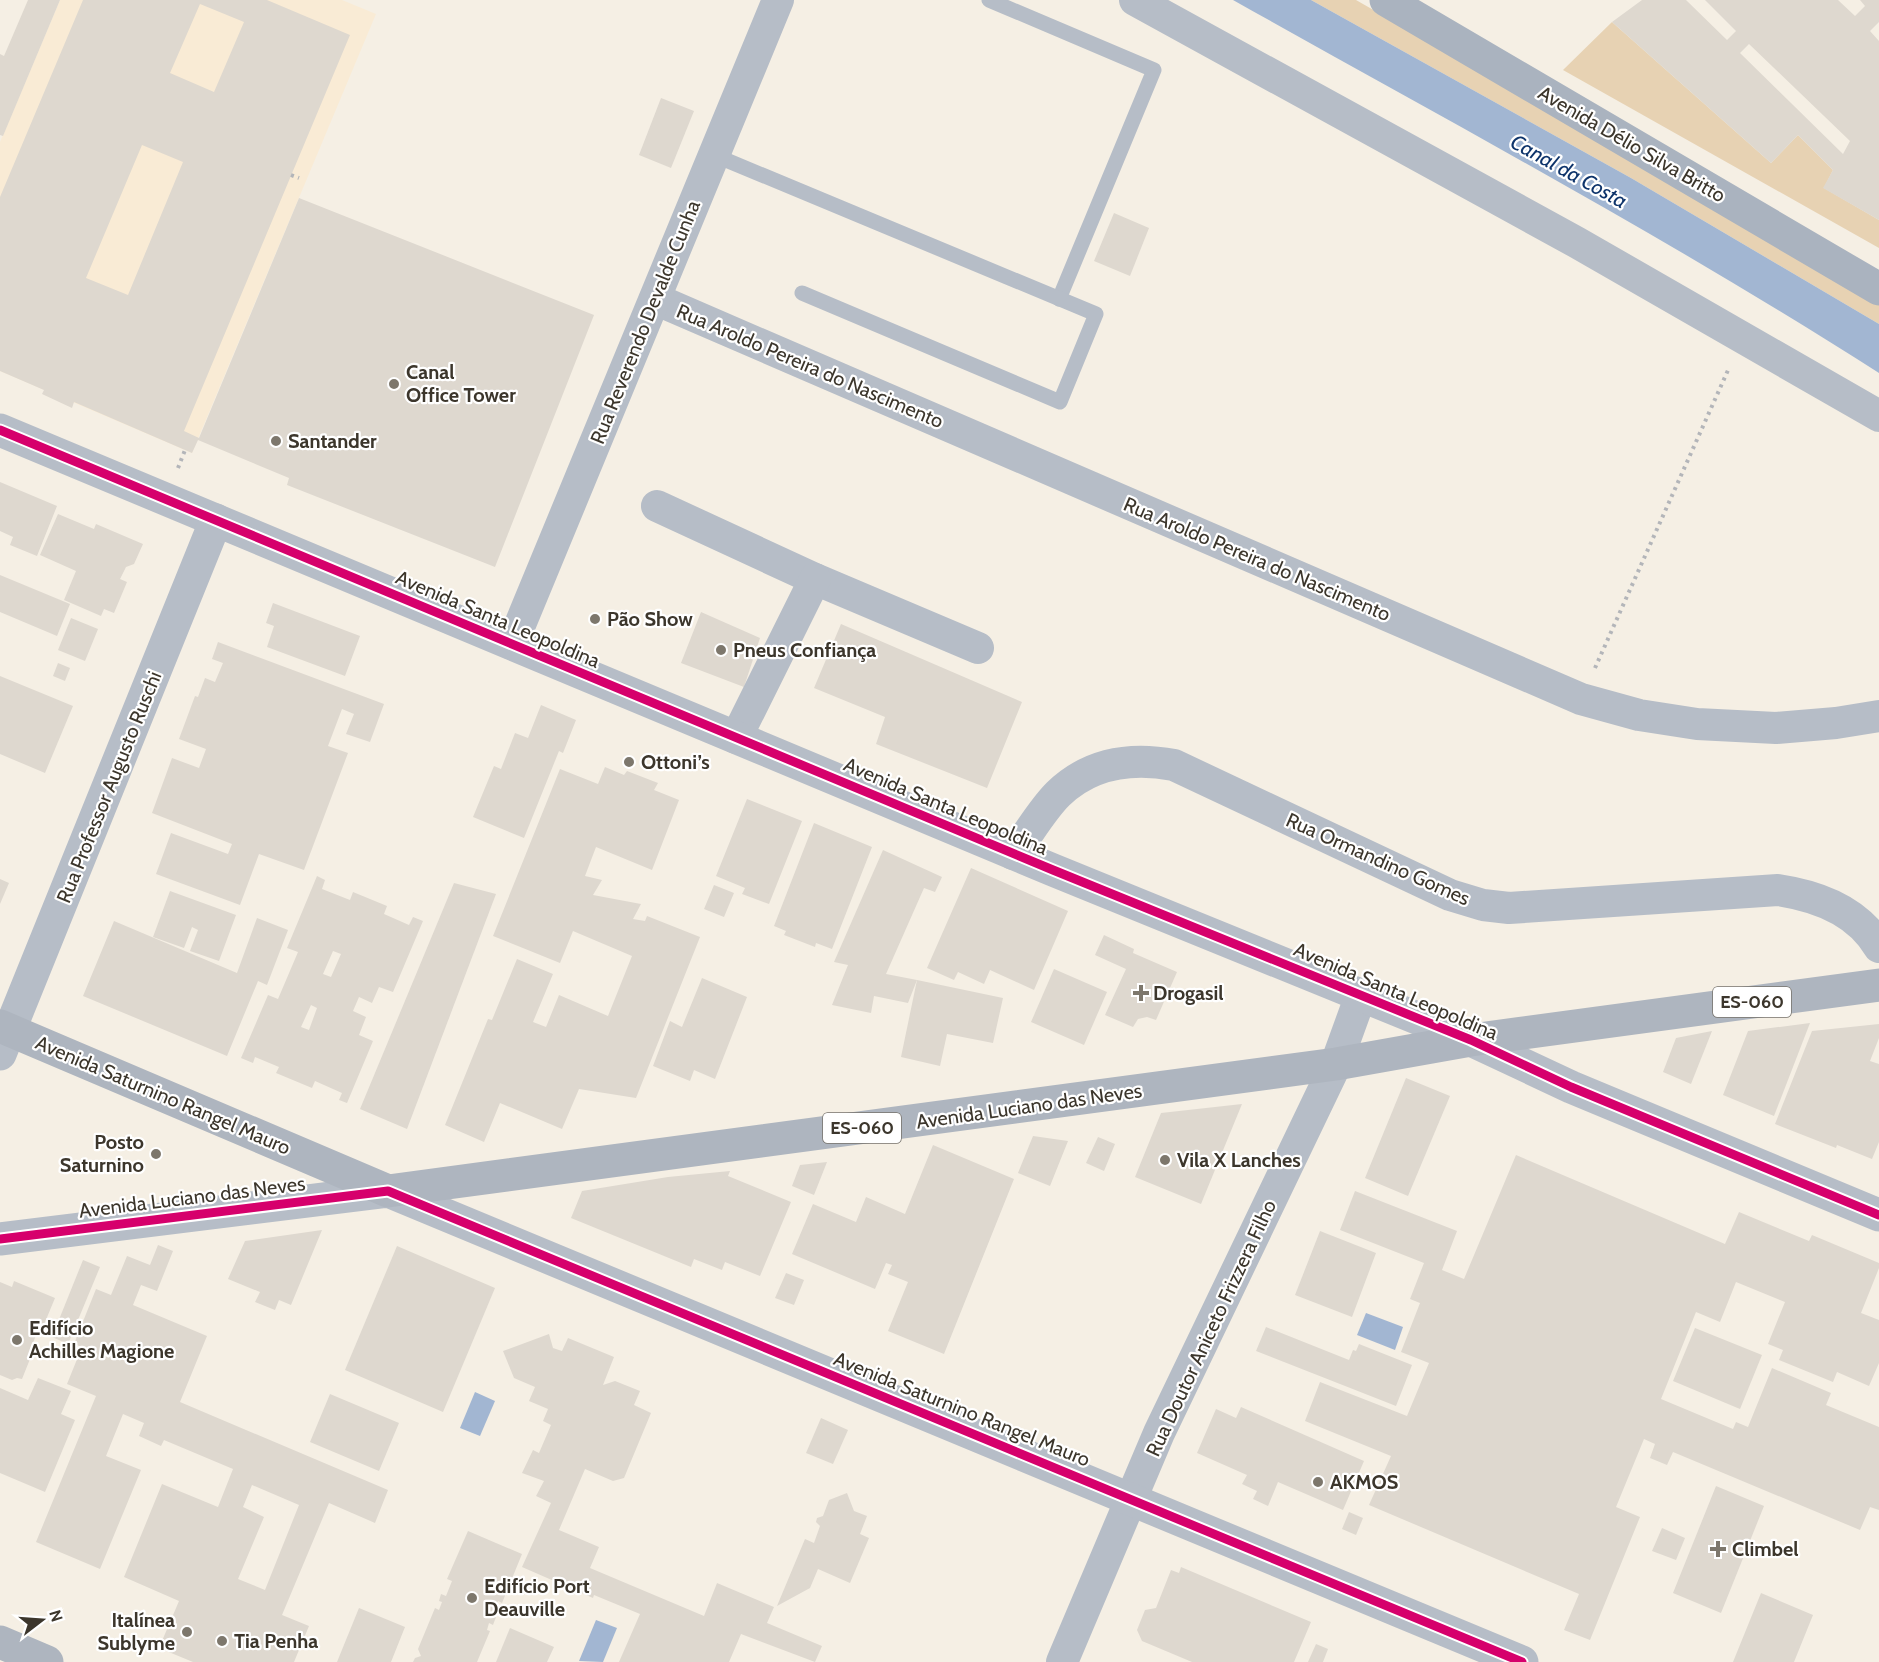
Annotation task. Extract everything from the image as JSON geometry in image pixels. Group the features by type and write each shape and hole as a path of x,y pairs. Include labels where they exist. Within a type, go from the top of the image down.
{"main road":[{"name":"Avenida Délio Silva Britto","path":"1386,0 1879,289"},
{"name":"Avenida Luciano das Neves","path":"388,1191 1336,1064 1471,1040 1879,985"},
{"name":"Avenida Saturnino Rangel Mauro","path":"3,1037 388,1191"},
{"path":"0,1642 46,1662"}],"street":[{"name":"Rua Reverendo Devalde Cunha","path":"512,644 778,0"},
{"path":"1135,0 1576,242 1879,416"},
{"name":"Rua Aroldo Pereira do Nascimento","path":"655,299 1581,699 1639,715 1697,724 1776,729 1879,716"},
{"name":"Avenida Santa Leopoldina","path":"0,430 1013,854 1471,1040 1571,1087 1879,1215"},
{"path":"657,506 815,579 978,648"},
{"name":"Rua Professor Augusto Ruschi","path":"3,1037 216,520"},
{"path":"736,738 815,579"},
{"name":"Rua Ormandino Gomes","path":"1013,854 1056,796 1072,782 1109,765 1130,761 1152,761 1174,765 1450,895 1475,903 1509,908 1779,890 1801,893 1823,900 1844,911 1862,925 1879,947"},
{"name":"Rua Doutor Aniceto Frizzera Filho","path":"1062,1662 1159,1433 1336,1064 1361,996"},
{"name":"Avenida Luciano das Neves","path":"0,1239 388,1191"},
{"name":"Avenida Saturnino Rangel Mauro","path":"388,1191 1522,1662"}],"lane":[{"path":"989,0 1154,70 1059,299"},
{"path":"714,155 1096,314 1060,402 802,294"}],"path":[{"path":"291,175 299,178"},
{"path":"1581,699 1742,338"}],"shaded area":[{"path":"60,0 342,0 376,14 192,453 0,371 0,142"},
{"path":"1311,0 1356,0 1879,299 1879,324 1631,178"},
{"path":"1612,22 1771,163 1798,135 1833,170 1824,188 1879,220 1879,248 1563,70"}],"water":[{"name":"Canal da Costa","path":"1233,0 1311,0 1631,178 1879,324 1879,373 1640,228"},
{"path":"1366,1313 1403,1327 1395,1350 1357,1335"},
{"path":"475,1392 495,1401 480,1436 460,1428"},
{"path":"596,1620 617,1628 603,1662 579,1661"}],"building":[{"path":"28,0 60,0 3,136 0,135 0,54 4,56"},
{"path":"83,0 267,0 350,35 184,431 199,438 299,198 594,315 495,567 287,485 289,478 198,440 192,453 74,402 72,408 42,394 44,390 0,371 0,197","holes":["200,4 244,22 214,92 170,73","142,145 183,162 128,295 86,278"]},
{"path":"1642,0 1686,0 1727,40 1736,31 1705,0 1838,0 1855,16 1865,6 1860,0 1879,0 1879,22 1870,31 1879,41 1879,220 1823,188 1833,170 1798,135 1771,163 1612,22","holes":["1749,44 1850,141 1843,154 1740,53"]},
{"path":"661,98 694,111 671,168 639,155"},
{"path":"1114,213 1149,228 1130,276 1094,261"},
{"path":"0,482 57,506 37,556 10,545 13,537 0,531"},
{"path":"58,514 94,529 96,524 143,544 134,564 126,567 120,579 127,582 114,613 104,609 101,616 64,600 76,571 40,555"},
{"path":"0,575 70,604 57,636 0,612"},
{"path":"273,603 360,636 345,676 267,647 274,626 266,623"},
{"name":"Pneus Confiança","path":"701,612 760,638 744,687 681,663"},
{"path":"71,618 98,629 85,661 58,650"},
{"path":"841,624 1022,702 987,788 876,744 885,717 814,688"},
{"path":"218,642 384,704 370,742 346,734 354,714 342,709 328,746 348,753 304,870 259,854 240,905 156,874 171,833 228,854 232,844 152,813 172,758 199,768 206,749 179,739 195,696 198,697 205,678 215,682 223,663 212,659"},
{"path":"58,663 70,668 65,681 53,676"},
{"path":"0,676 73,706 45,773 0,754"},
{"path":"541,705 576,720 563,753 559,751 524,838 473,817 494,766 501,769 515,733 528,738"},
{"path":"605,767 624,775 627,771 658,783 654,790 679,800 652,870 596,847 585,876 602,880 593,895 641,904 633,919 645,921 647,916 700,937 636,1098 579,1089 562,1129 500,1103 484,1142 445,1125 488,1019 492,1020 517,959 553,974 533,1022 546,1027 559,995 608,1016 632,956 573,931 560,963 493,936 560,769 598,784"},
{"path":"747,799 802,821 769,904 742,894 745,888 716,876"},
{"path":"814,823 872,847 832,949 816,943 815,947 784,935 786,931 774,926"},
{"path":"883,850 942,877 935,892 924,888 886,974 917,980 908,1003 874,996 871,1013 832,1005 848,965 834,962"},
{"path":"971,868 1068,911 1034,990 990,970 984,984 958,972 954,980 927,968"},
{"path":"317,876 325,880 322,889 350,900 353,892 387,906 384,914 409,925 413,917 423,921 393,992 379,987 372,1003 359,997 353,1011 366,1017 359,1035 373,1041 347,1103 339,1100 342,1093 315,1081 312,1088 276,1073 279,1067 255,1057 253,1063 241,1058 268,995 278,999 298,952 287,948","holes":["333,951 341,954 331,977 323,974","311,1005 317,1008 309,1030 301,1027"]},
{"path":"0,879 9,883 0,904"},
{"path":"454,883 496,894 407,1129 360,1109"},
{"path":"714,885 734,893 724,917 704,909"},
{"path":"170,891 236,915 219,961 190,951 198,930 192,927 184,948 153,937"},
{"path":"257,918 288,930 267,985 258,981 227,1056 83,996 114,921 237,973"},
{"name":"Drogasil","path":"1104,935 1134,949 1133,953 1177,972 1156,1020 1147,1017 1138,1019 1133,1027 1105,1015 1126,969 1095,955"},
{"path":"1054,969 1107,992 1084,1045 1031,1022"},
{"path":"702,978 747,997 715,1079 694,1070 690,1081 653,1066 670,1021 682,1027"},
{"path":"917,980 1003,998 993,1043 947,1034 940,1066 901,1057"},
{"path":"1810,1023 1774,1116 1723,1095 1748,1031"},
{"path":"1879,1024 1879,1038 1870,1061 1879,1064 1879,1142 1872,1159 1837,1145 1836,1148 1775,1124 1812,1031"},
{"path":"1712,1031 1691,1084 1663,1072 1676,1038"},
{"path":"1406,1078 1450,1096 1408,1196 1365,1178"},
{"path":"1242,1104 1201,1204 1135,1177 1161,1113"},
{"path":"1033,1136 1068,1141 1050,1186 1018,1173"},
{"path":"1098,1137 1115,1144 1104,1171 1086,1163"},
{"path":"933,1145 1014,1179 944,1354 888,1331 908,1282 888,1274 892,1265 886,1263 875,1289 792,1254 813,1204 856,1222 866,1197 905,1214"},
{"path":"1516,1155 1725,1244 1739,1212 1809,1241 1812,1235 1879,1263 1861,1313 1879,1320 1879,1363 1869,1386 1837,1372 1833,1382 1779,1360 1783,1350 1768,1344 1785,1302 1736,1282 1720,1322 1696,1312 1661,1399 1733,1429 1736,1422 1748,1427 1772,1368 1831,1393 1826,1405 1879,1427 1879,1510 1870,1507 1860,1530 1673,1452 1667,1465 1650,1458 1655,1444 1644,1439 1616,1507 1640,1517 1590,1640 1564,1630 1579,1594 1369,1505 1391,1456 1305,1421 1320,1382 1407,1416 1429,1363 1401,1352 1420,1303 1410,1299 1424,1263 1340,1230 1355,1191 1457,1231 1442,1270 1464,1279"},
{"path":"827,1162 814,1195 792,1186 800,1165"},
{"path":"730,1171 728,1176 791,1202 760,1276 725,1262 722,1270 694,1259 691,1267 571,1218 582,1191 668,1177"},
{"path":"322,1230 291,1305 279,1300 275,1310 255,1302 260,1292 228,1279 245,1241"},
{"path":"1320,1231 1376,1253 1352,1317 1295,1295"},
{"path":"158,1245 173,1251 157,1291 141,1285 133,1305 207,1336 180,1402 388,1490 375,1523 329,1503 282,1615 309,1626 294,1662 193,1662 159,1648 179,1601 124,1577 162,1484 218,1507 233,1469 164,1440 161,1446 139,1436 144,1423 123,1414 106,1456 141,1470 100,1569 36,1542 96,1396 67,1384 82,1347 74,1344 96,1289 111,1295 127,1256 150,1265","holes":["252,1485 299,1505 265,1590 238,1579 264,1517 243,1507"]},
{"path":"397,1246 495,1288 443,1412 345,1370"},
{"path":"83,1260 100,1267 68,1344 52,1337"},
{"path":"786,1273 804,1280 794,1305 775,1298"},
{"name":"Edifício Achilles Magione","path":"14,1281 55,1298 43,1327 40,1325 22,1379 12,1380 0,1375 0,1282 12,1287"},
{"path":"1266,1327 1349,1360 1353,1350 1356,1351 1359,1344 1412,1365 1396,1406 1256,1351"},
{"path":"1695,1328 1762,1355 1740,1409 1673,1381"},
{"path":"549,1334 553,1348 562,1351 568,1338 614,1357 603,1385 615,1381 640,1391 634,1405 651,1413 624,1478 613,1481 585,1469 559,1530 599,1547 590,1568 704,1616 717,1583 774,1607 767,1623 822,1646 815,1662 741,1634 729,1662 619,1662 640,1614 594,1595 593,1598 522,1567 551,1503 536,1496 544,1481 522,1473 533,1450 539,1453 551,1425 543,1421 548,1409 529,1401 535,1387 514,1378 503,1351"},
{"path":"38,1378 71,1391 61,1414 75,1420 45,1492 0,1473 0,1388 28,1400"},
{"path":"330,1394 399,1423 379,1471 310,1442"},
{"path":"1241,1407 1364,1461 1343,1510 1278,1482 1268,1506 1253,1499 1257,1491 1242,1484 1247,1475 1197,1453 1216,1409 1236,1418"},
{"path":"821,1418 848,1430 833,1464 806,1453"},
{"name":"Climbel","path":"1716,1486 1764,1506 1721,1613 1673,1593"},
{"path":"847,1493 854,1511 867,1516 860,1534 869,1538 850,1583 818,1569 810,1588 777,1606 805,1539 814,1543 820,1526 816,1522 817,1518 823,1516 829,1500"},
{"path":"1349,1512 1363,1518 1356,1535 1342,1529"},
{"path":"1662,1528 1685,1538 1676,1560 1652,1551"},
{"name":"Edifício Port Deauville","path":"468,1531 522,1554 502,1603 498,1601 492,1615 496,1617 493,1625 489,1623 487,1630 490,1631 477,1662 413,1662 415,1658 421,1656 418,1649 435,1608 439,1610 442,1602 439,1601 441,1594 446,1596 452,1581 447,1579"},
{"path":"1181,1567 1311,1622 1294,1662 1192,1662 1142,1641 1137,1630 1145,1610 1156,1608 1171,1570 1179,1573"},
{"path":"1761,1593 1813,1615 1794,1662 1733,1662"},
{"path":"359,1608 405,1627 391,1662 337,1662"},
{"path":"510,1628 554,1647 547,1662 496,1662"},
{"path":"1316,1644 1328,1649 1323,1662 1308,1662"}],"cycle path":[{"path":"0,430 1053,870 1471,1040 1571,1087 1879,1215"},
{"path":"0,1239 388,1191 1522,1662"}],"place":[{"name":"Canal Office Tower","path":"394,384"},
{"name":"Santander","path":"276,441"},
{"name":"Pão Show","path":"595,619"},
{"name":"Pneus Confiança","path":"721,650"},
{"name":"Ottoni’s","path":"629,762"},
{"name":"Drogasil","path":"1141,993"},
{"name":"Posto Saturnino","path":"156,1154"},
{"name":"Vila X Lanches","path":"1165,1160"},
{"name":"Edifício Achilles Magione","path":"17,1340"},
{"name":"AKMOS","path":"1318,1482"},
{"name":"Climbel","path":"1718,1549"},
{"name":"Edifício Port Deauville","path":"472,1598"},
{"name":"Italínea Sublyme","path":"187,1632"},
{"name":"Tia Penha","path":"222,1641"}]}
